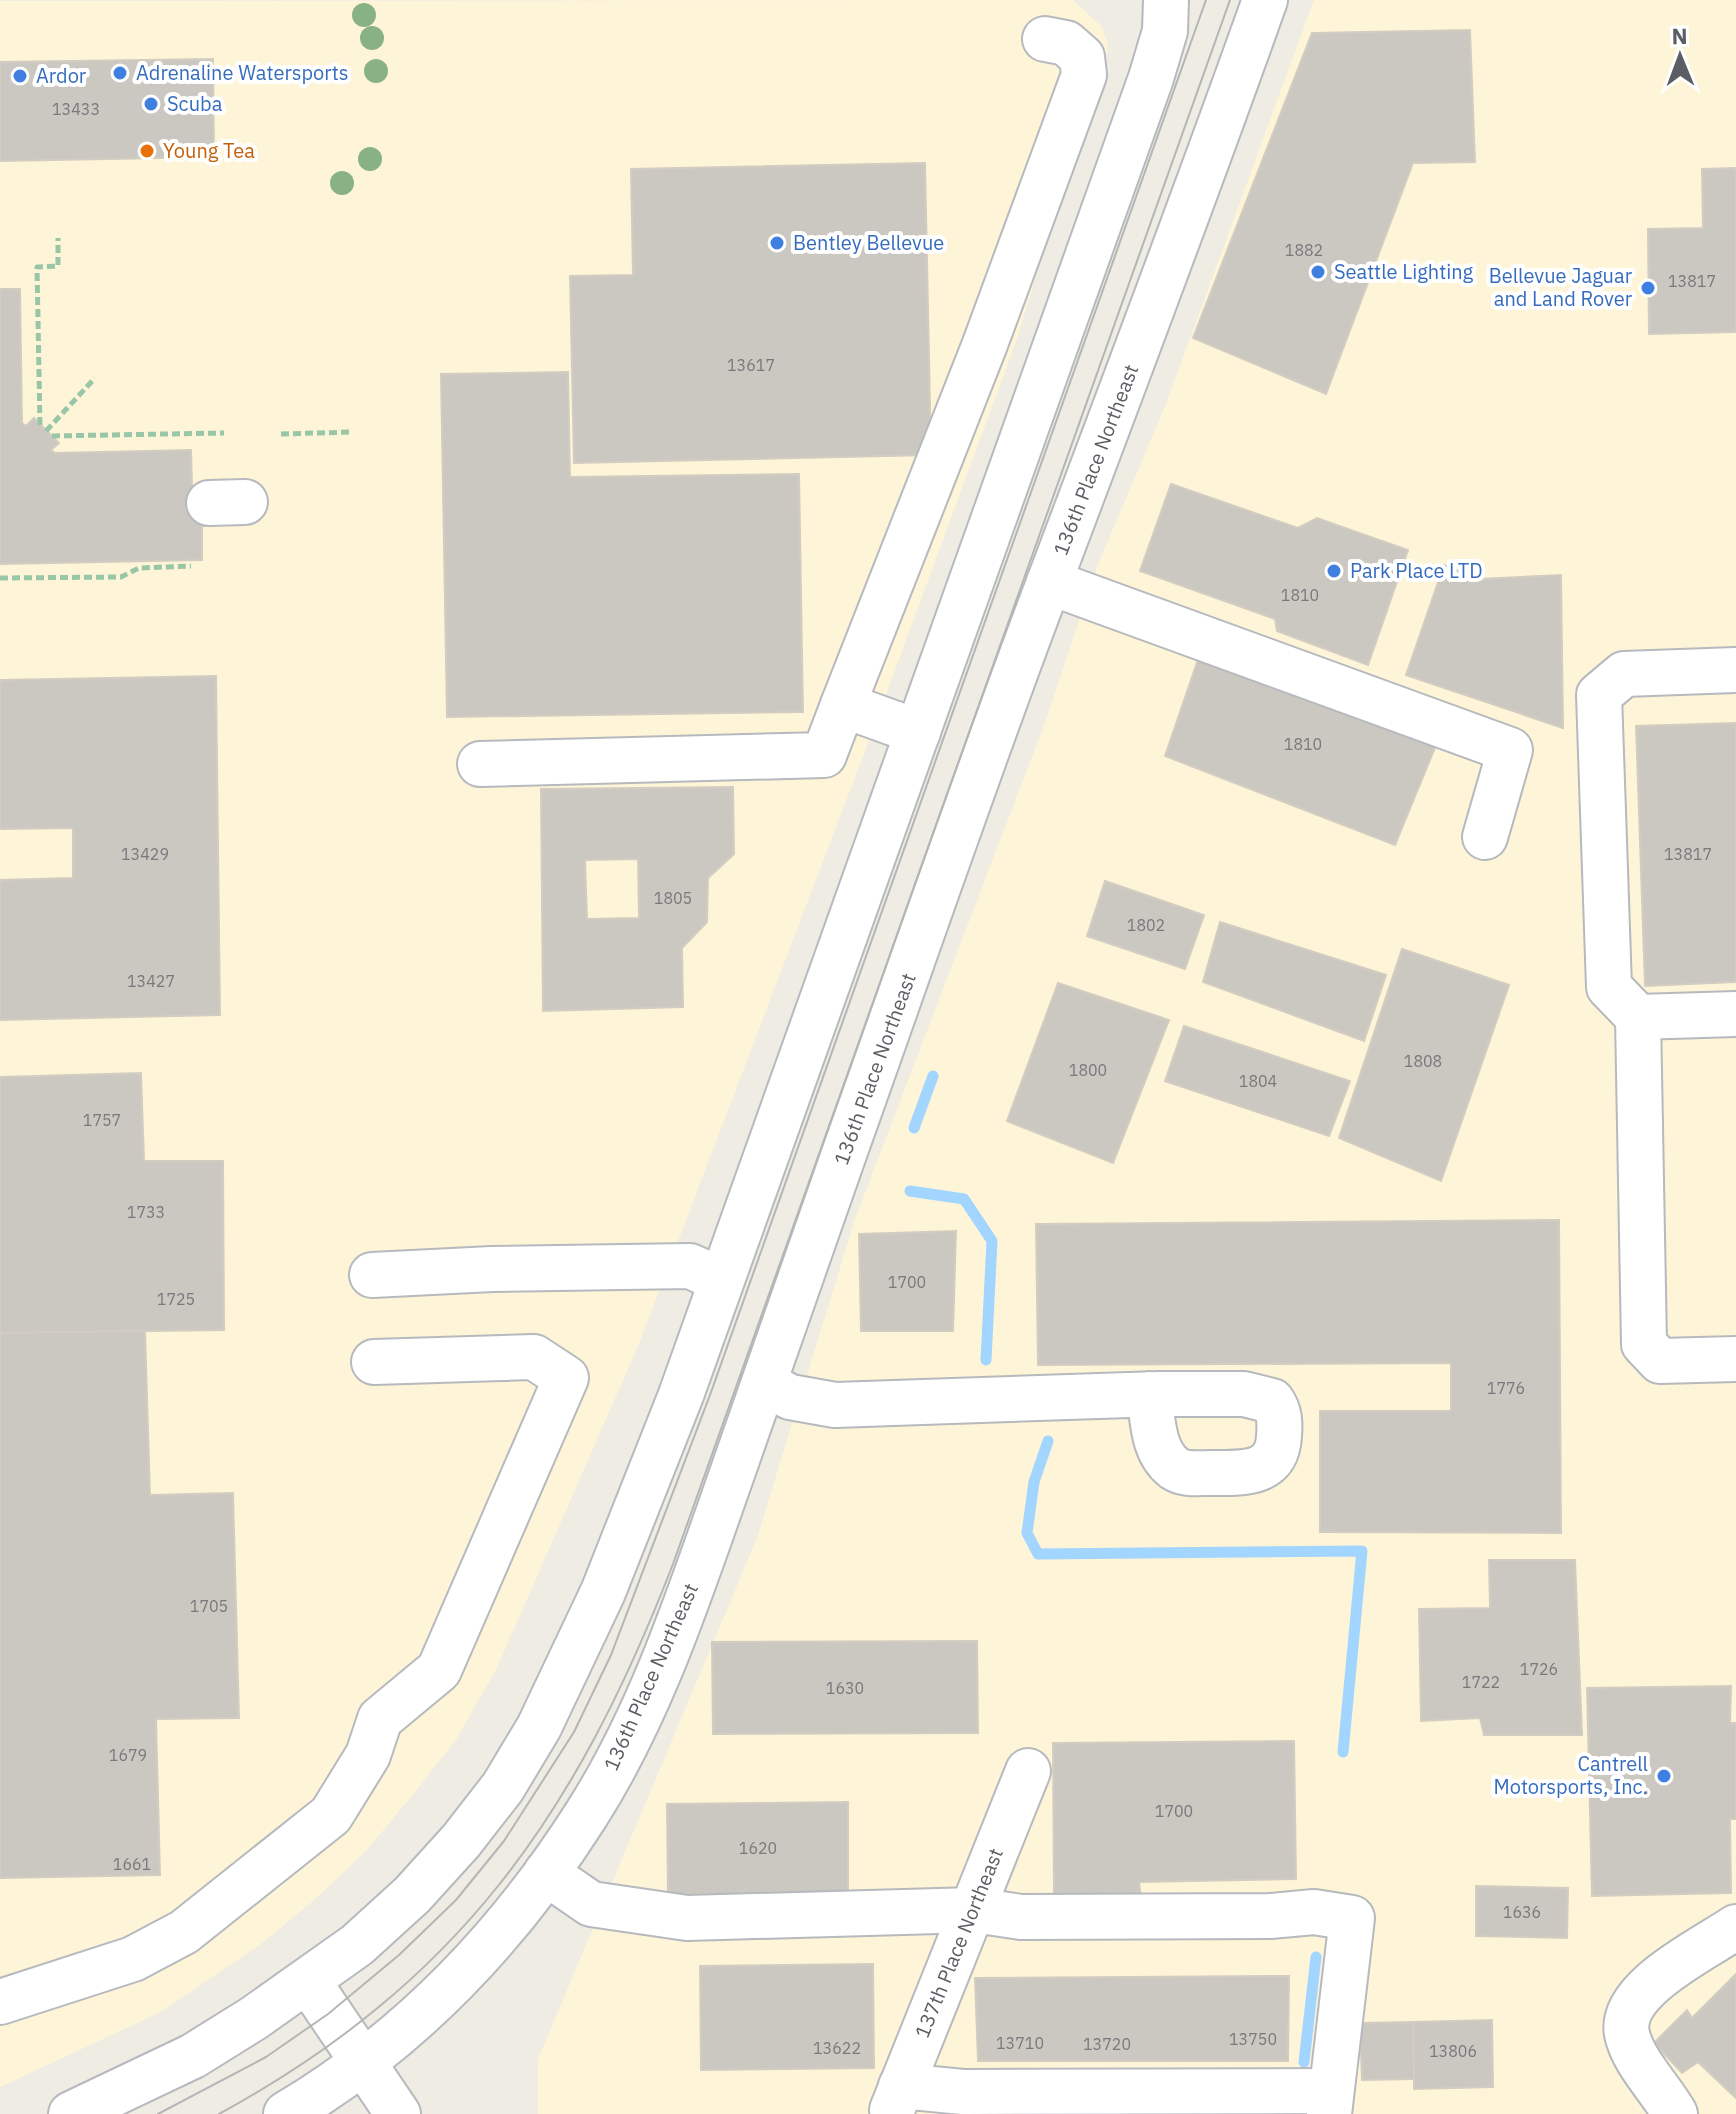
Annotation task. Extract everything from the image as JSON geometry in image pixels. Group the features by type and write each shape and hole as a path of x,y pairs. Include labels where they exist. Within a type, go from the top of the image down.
{"street":[{"path":"71,2114 193,2056 357,1945 451,1852 503,1787 539,1727 603,1592 681,1395 1151,78 1165,31 1166,0"},
{"name":"136th Place Northeast","path":"286,2114 362,2064 427,2011 516,1914 588,1812 648,1694 699,1567 1049,582 1121,398 1265,0"},
{"path":"480,764 824,755 985,344 1084,75 1082,57 1066,43 1045,39"},
{"path":"1049,582 1510,750 1485,837"},
{"path":"1736,670 1624,674 1599,695 1609,987 1638,1017 1644,1344 1660,1361 1736,1359"},
{"path":"843,705 918,732"},
{"path":"1638,1017 1736,1014"},
{"path":"372,1275 492,1269 690,1266 721,1280"},
{"path":"0,2002 133,1959 184,1932 331,1815 368,1755 380,1719 439,1670 566,1378 534,1357 374,1362"},
{"path":"764,1383 790,1397 835,1405 1149,1394"},
{"name":"137th Place Northeast","path":"896,2100 1028,1771"},
{"path":"546,1873 591,1904 687,1918 974,1910 1021,1917 1270,1916 1314,1912 1352,1918 1330,2103 963,2092 896,2100"},
{"path":"1675,2114 1627,2035 1627,2014 1640,1991 1736,1927"},
{"path":"308,1981 398,2114"}],"path":[{"path":"40,425 37,267 58,266 58,238"},
{"path":"46,431 95,378"},
{"path":"281,434 352,432"},
{"path":"52,436 224,433"},
{"path":"0,578 121,577 139,568 191,566"}],"shaded area":[{"path":"1073,0 1102,27 1108,45 1106,60 1073,153 1017,339 867,746 638,1346 496,1670 457,1738 420,1786 366,1851 313,1901 261,1944 159,2013 0,2087 0,1"},
{"path":"1314,0 1736,0 1736,2114 538,2114 538,2059 757,1538 855,1219 1043,728 1097,567 1166,404"}],"building":[{"path":"1470,30 1475,162 1413,163 1326,394 1193,338 1312,33"},
{"path":"213,59 214,157 0,161 0,62"},
{"path":"925,163 931,455 574,463 570,276 633,275 631,169"},
{"path":"1736,168 1736,332 1649,334 1648,229 1703,228 1702,169"},
{"path":"0,289 20,289 22,423 26,426 34,418 59,443 51,450 55,453 191,450 192,486 208,485 209,526 202,526 202,560 0,564"},
{"path":"568,372 570,477 799,474 803,712 447,717 441,374"},
{"path":"1171,484 1298,528 1317,518 1408,550 1368,665 1277,631 1275,619 1140,571"},
{"path":"1444,565 1479,579 1561,575 1563,728 1406,675"},
{"path":"1202,648 1441,733 1395,845 1165,756"},
{"path":"216,676 220,1015 0,1020 0,880 73,878 73,828 0,829 0,680"},
{"path":"1736,723 1736,982 1645,986 1636,726"},
{"path":"733,787 734,854 708,878 707,922 682,948 683,1007 543,1011 541,789","holes":["638,859 639,918 587,919 585,860"]},
{"path":"1105,881 1204,915 1185,969 1087,936"},
{"path":"1220,922 1386,975 1364,1041 1203,982"},
{"path":"1402,949 1509,985 1441,1181 1339,1138"},
{"path":"1058,983 1169,1020 1113,1163 1007,1121"},
{"path":"1184,1026 1350,1081 1329,1136 1165,1081"},
{"path":"141,1073 144,1161 223,1161 224,1330 0,1333 0,1077"},
{"path":"1559,1220 1561,1533 1320,1532 1320,1411 1451,1411 1451,1363 1038,1365 1036,1224"},
{"path":"956,1231 953,1331 861,1331 859,1234"},
{"path":"145,1331 150,1495 233,1493 239,1718 156,1719 160,1875 0,1878 0,1333"},
{"path":"1489,1560 1575,1560 1582,1735 1484,1735 1480,1718 1421,1721 1419,1609 1490,1608"},
{"path":"977,1641 978,1733 713,1734 712,1642"},
{"path":"1731,1686 1730,1723 1736,1723 1736,1819 1730,1819 1731,1893 1592,1896 1587,1688"},
{"path":"1294,1741 1296,1879 1139,1882 1141,1898 1054,1896 1053,1743"},
{"path":"848,1802 848,1892 668,1895 667,1804"},
{"path":"1476,1886 1568,1888 1567,1938 1476,1936"},
{"path":"873,1964 874,2068 701,2070 700,1966"},
{"path":"1736,1974 1736,2098 1698,2062 1682,2073 1654,2043 1687,2010 1692,2018"},
{"path":"1289,1976 1288,2061 978,2061 975,1978"},
{"path":"1492,2020 1493,2087 1414,2089 1413,2022"},
{"path":"1413,2022 1414,2079 1362,2080 1360,2023"}],"waterway":[{"path":"914,1128 933,1076"},
{"path":"910,1191 964,1199 992,1241 986,1360"},
{"path":"1048,1441 1034,1482 1027,1533 1038,1554 1362,1551 1343,1752"},
{"path":"1304,2062 1316,1957"}],"tram line":[{"path":"158,2114 266,2057 328,2014 399,1955 456,1900 504,1841 574,1732 611,1655 710,1395 1206,0"},
{"path":"219,2114 303,2063 378,2008 443,1949 500,1884 550,1814 595,1737 635,1654 673,1564 1230,0"}],"place":[{"name":"Adrenaline Watersports","path":"120,73"},
{"name":"Ardor","path":"20,76"},
{"name":"Scuba","path":"151,104"},
{"name":"Young Tea","path":"147,151"},
{"name":"Bentley Bellevue","path":"777,243"},
{"name":"Seattle Lighting","path":"1318,272"},
{"name":"Bellevue Jaguar and Land Rover","path":"1648,288"},
{"name":"Park Place LTD","path":"1334,571"},
{"name":"Cantrell Motorsports, Inc.","path":"1664,1776"}]}
